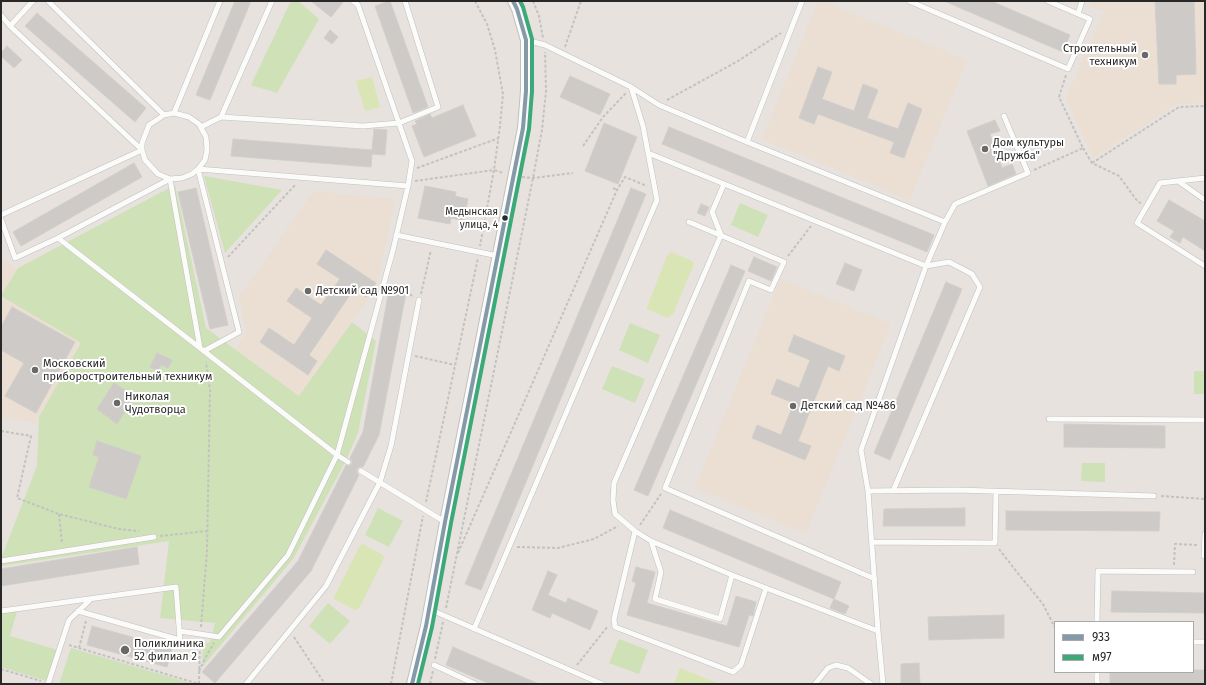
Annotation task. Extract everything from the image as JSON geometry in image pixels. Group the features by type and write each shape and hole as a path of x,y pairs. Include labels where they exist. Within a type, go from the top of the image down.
{"street":[{"path":"412,684 426,626 445,522 523,128 526,91 526,40 517,9 512,1"}],"lane":[{"path":"10,26 33,1"},
{"path":"48,1 164,115"},
{"path":"174,114 220,1"},
{"path":"221,116 272,1"},
{"path":"201,127 221,116 362,126 399,123 438,107 405,1"},
{"path":"747,142 802,1"},
{"path":"909,1 1068,69 1090,19 1048,1"},
{"path":"1078,14 1082,1"},
{"path":"179,632 218,637 288,555 337,455 396,235 412,161 358,2"},
{"path":"1,15 10,26 142,150"},
{"path":"526,40 545,45 631,88 659,105 945,222"},
{"path":"474,629 658,200 643,126 631,88"},
{"path":"1,219 15,258 58,238 170,179 182,178 192,174 198,169 204,160 207,150 206,137 201,127 189,117 174,114 164,115 149,125 142,143 142,150 145,160 158,174 170,179"},
{"path":"883,684 868,491 861,450 926,266 945,222 955,204 1028,173 1004,116"},
{"path":"1,215 142,150"},
{"path":"648,153 926,266 949,262 972,274 980,287 893,491"},
{"path":"198,169 303,178 408,184"},
{"path":"198,169 239,332 202,350"},
{"path":"1205,178 1160,183 1137,223 1205,266"},
{"path":"170,179 202,350"},
{"path":"1178,181 1205,200"},
{"path":"724,184 712,212 721,235 614,483 612,500 615,514 624,523 651,541 732,575 878,631"},
{"path":"689,222 784,262 771,290 749,281 664,488 875,579"},
{"path":"396,235 498,256"},
{"path":"58,238 348,462"},
{"path":"246,684 326,586 380,482 391,446 419,300"},
{"path":"1049,419 1205,420"},
{"path":"361,471 445,522"},
{"path":"868,491 956,490 1154,496"},
{"path":"872,542 995,543 996,492"},
{"path":"636,532 614,619 615,627 734,672 742,665 766,588"},
{"path":"1204,556 1205,534"},
{"path":"1,562 154,537"},
{"path":"651,541 661,572 655,599 720,619 732,575"},
{"path":"1097,621 1098,571 1193,572"},
{"path":"1,611 176,587 180,640 78,611"},
{"path":"48,683 69,620 91,598"},
{"path":"429,609 602,684"},
{"path":"1194,642 1205,642"},
{"path":"434,665 476,684"},
{"path":"815,684 828,668 836,665 848,668 871,684"},
{"path":"1097,673 1098,684"}],"path":[{"path":"391,684 424,510 479,252 494,170 498,138 503,94 495,50 487,24 474,1"},
{"path":"441,632 542,130 546,91 545,45 539,16 533,1"},
{"path":"562,54 581,1"},
{"path":"659,105 738,61 792,26"},
{"path":"1068,69 1059,97 1083,148 1092,163 1119,176 1138,202 1147,206"},
{"path":"583,146 603,117 631,88"},
{"path":"1092,163 1179,107 1205,106"},
{"path":"410,170 498,138"},
{"path":"1028,173 1083,148"},
{"path":"408,184 494,170 514,176"},
{"path":"533,178 573,173"},
{"path":"456,559 617,190 625,177 656,190"},
{"path":"222,264 303,178"},
{"path":"612,188 617,190"},
{"path":"784,262 815,221"},
{"path":"423,287 433,243"},
{"path":"389,288 405,291 419,300"},
{"path":"62,643 199,684 200,634 207,551 210,390 202,350"},
{"path":"415,356 455,365"},
{"path":"1,431 31,436 17,498 59,514 119,529 139,531"},
{"path":"636,532 664,488"},
{"path":"1154,496 1205,499"},
{"path":"59,514 62,552"},
{"path":"509,547 558,548 594,539 624,523"},
{"path":"154,537 207,531"},
{"path":"995,543 1043,604 1054,626"},
{"path":"1174,572 1175,544 1205,545"},
{"path":"79,648 88,614"},
{"path":"577,666 614,619"},
{"path":"290,631 326,684"},
{"path":"199,672 218,637"},
{"path":"1,668 48,683"}],"shaded area":[{"path":"818,1 822,1 967,60 910,200 762,139"},
{"name":"Строительный техникум","path":"1090,1 1205,1 1205,103 1177,104 1093,158 1066,98 1104,12 1088,5"},
{"name":"Детский сад №901","path":"314,191 395,199 377,286 299,396 235,349 246,334 239,297"},
{"name":"Московский приборостроительный техникум","path":"1,259 100,322 35,423 1,417"},
{"name":"Детский сад №486","path":"780,279 891,324 806,533 695,488"}],"green space":[{"path":"291,1 298,1 319,19 277,93 251,85"},
{"path":"372,77 380,107 365,111 356,81"},
{"path":"204,176 282,190 225,253"},
{"path":"175,185 206,328 299,396 352,322 376,341 358,433 344,464 293,559 203,666 202,656 204,645 210,642 215,623 160,618 169,541 1,566 1,559 37,466 39,417 81,343 1,296 18,268"},
{"path":"740,203 768,215 758,237 731,225"},
{"path":"671,252 692,261 694,264 673,314 668,318 647,309 647,307 667,256"},
{"path":"630,323 660,335 648,363 619,350"},
{"path":"612,366 645,379 635,403 602,389"},
{"path":"1194,371 1205,371 1205,394 1194,394"},
{"path":"1082,463 1105,463 1105,482 1081,481"},
{"path":"378,508 403,521 389,547 365,535"},
{"path":"363,544 383,555 384,558 360,607 355,610 334,599 334,597 359,547"},
{"path":"328,603 350,621 330,644 309,626"},
{"path":"17,611 10,636 58,650 47,681 1,667 1,613"},
{"path":"619,639 648,650 639,674 609,663"},
{"path":"71,648 194,684 59,684"},
{"path":"680,668 717,683 674,684"}],"building":[{"path":"235,1 251,1 210,100 196,95"},
{"path":"311,1 344,1 331,17"},
{"path":"389,1 428,107 413,113 375,6"},
{"path":"944,1 991,1 1070,35 1063,52"},
{"path":"1155,1 1194,1 1196,74 1176,75 1176,84 1159,84"},
{"path":"37,13 146,108 135,122 25,26"},
{"path":"330,30 338,37 332,44 324,38"},
{"path":"7,46 22,60 14,68 1,56 1,53"},
{"path":"818,67 832,72 822,99 854,111 863,84 878,90 867,118 898,129 908,103 922,109 904,158 890,153 894,142 818,114 814,124 799,118"},
{"path":"570,76 610,94 600,115 560,97"},
{"path":"463,105 476,136 424,157 412,126 417,124 415,121 430,114 432,118"},
{"name":"Дом культуры \"Дружба\"","path":"995,120 1000,131 990,134 1002,168 1012,164 1016,174 988,186 967,131"},
{"path":"604,123 637,137 618,184 585,171"},
{"path":"669,127 934,235 927,252 662,144"},
{"path":"374,129 387,130 385,155 372,154 371,167 231,156 233,139 372,150"},
{"path":"134,163 142,177 21,246 13,232"},
{"path":"425,186 456,192 455,196 468,199 464,221 451,218 450,224 418,218"},
{"path":"196,188 228,325 210,329 178,192"},
{"path":"631,188 646,194 481,590 465,584"},
{"path":"1169,200 1205,221 1205,251 1183,237 1180,243 1170,237 1174,231 1157,221"},
{"path":"701,204 709,207 705,216 697,213"},
{"path":"326,250 376,283 366,297 354,289 309,355 317,361 308,375 260,342 269,328 294,345 312,318 287,301 296,288 321,305 340,279 317,264"},
{"path":"754,257 777,267 771,281 748,271"},
{"path":"845,263 862,270 854,291 836,284"},
{"path":"731,265 745,271 648,496 634,490"},
{"path":"946,282 962,289 890,460 874,453"},
{"path":"389,290 406,293 379,435 363,467 359,467 357,469 357,473 359,475 311,571 215,683 202,672 298,561 346,465 349,466 352,464 350,458 363,432"},
{"path":"12,307 75,342 36,413 5,396 24,363 1,350 1,327"},
{"name":"Детский сад №486","path":"794,335 845,356 839,371 828,366 798,441 811,446 805,460 752,438 757,425 781,435 794,403 771,394 777,379 799,388 810,360 788,351"},
{"path":"157,353 172,360 168,368 161,365 158,371 150,367"},
{"path":"114,383 135,396 117,424 97,409"},
{"path":"1064,424 1165,426 1165,448 1064,447"},
{"path":"97,441 141,456 126,499 89,487 99,457 93,455"},
{"path":"965,508 965,526 883,526 884,509"},
{"path":"670,510 841,582 834,599 663,528"},
{"path":"1006,511 1160,512 1159,531 1006,530"},
{"path":"137,547 139,564 1,586 1,569"},
{"path":"636,567 655,572 647,603 727,626 736,596 756,602 753,616 749,615 739,647 627,615 636,583 632,581"},
{"path":"548,571 557,575 548,595 566,603 568,598 598,611 590,630 552,613 550,618 532,610"},
{"path":"1112,591 1205,593 1205,613 1111,612"},
{"path":"834,599 849,606 845,614 830,608"},
{"path":"1004,615 1004,638 929,640 928,617"},
{"path":"92,626 172,648 167,667 87,645"},
{"path":"453,647 539,684 490,684 446,665"},
{"path":"919,663 920,684 901,684 901,664"},
{"path":"1194,670 1205,670 1205,684 1110,684 1110,673 1194,673"}],"transit line":[{"name":"933","path":"412,684 426,626 445,522 523,128 526,91 526,40 517,9 513,1"},
{"name":"м97","path":"418,684 432,627 451,523 529,129 532,91 532,39 520,1"}],"place":[{"name":"Строительный техникум","path":"1145,55"},
{"name":"Дом культуры \"Дружба\"","path":"985,149"},
{"name":"Медынская улица, 4","path":"505,218"},
{"name":"Детский сад №901","path":"308,291"},
{"name":"Московский приборостроительный техникум","path":"35,370"},
{"name":"Николая Чудотворца","path":"117,403"},
{"name":"Детский сад №486","path":"793,406"},
{"name":"Поликлиника 52 филиал 2","path":"125,650"}]}
